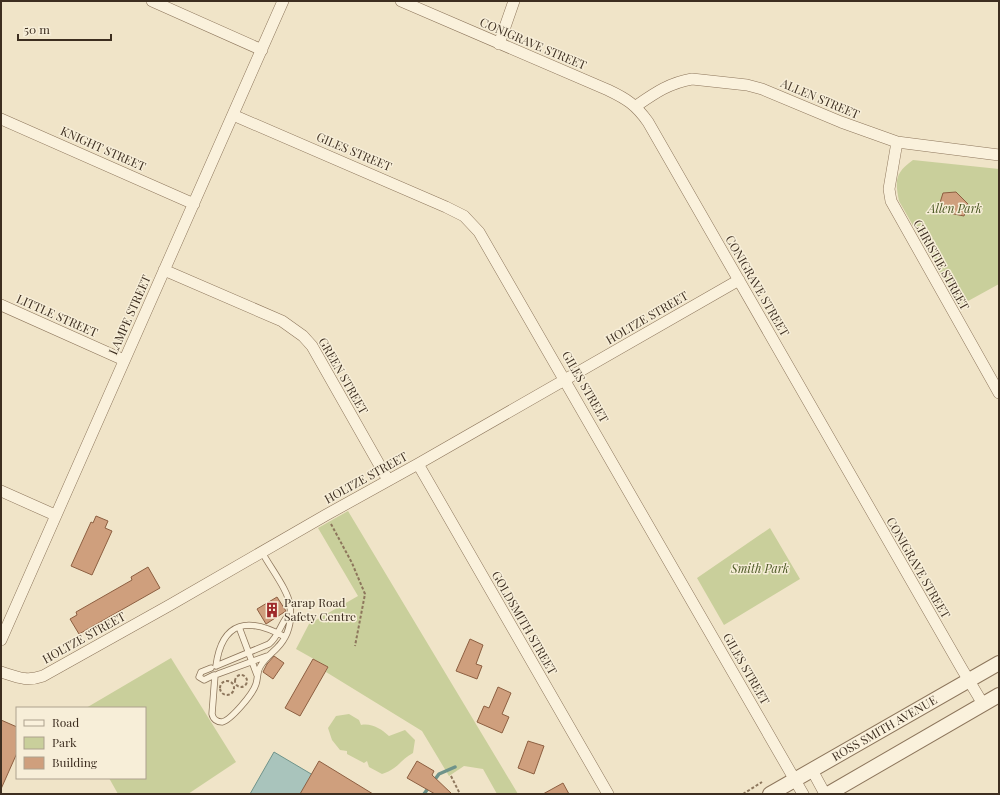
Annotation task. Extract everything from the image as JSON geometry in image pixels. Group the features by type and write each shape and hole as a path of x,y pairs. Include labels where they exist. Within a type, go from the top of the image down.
{"street":[{"path":"152,1 262,50"},
{"name":"LAMPE STREET","path":"1,640 55,515 284,1"},
{"name":"CONIGRAVE STREET","path":"401,1 608,90 636,106 648,122 982,704"},
{"path":"499,44 514,1"},
{"name":"ALLEN STREET","path":"636,106 663,88 675,82 684,80 692,79 747,84 777,94 858,129 897,142 999,155"},
{"name":"GILES STREET","path":"234,115 446,207 464,216 479,232 488,244 803,794"},
{"name":"KNIGHT STREET","path":"1,119 194,204"},
{"name":"CHRISTIE STREET","path":"897,142 890,189 892,201 999,393"},
{"name":"GREEN STREET","path":"164,270 282,321 303,336 312,346 388,480"},
{"name":"HOLTZE STREET","path":"1,672 24,679 33,680 43,676 739,280"},
{"name":"LITTLE STREET","path":"1,305 124,360"},
{"name":"GOLDSMITH STREET","path":"418,464 608,794"},
{"path":"1,491 55,515"},
{"name":"ROSS SMITH AVENUE","path":"770,794 999,663"},
{"path":"812,770 827,794 999,695"}],"lane":[{"path":"257,676 261,665 279,646 285,637 289,628 290,613 288,597 262,552"},
{"path":"272,653 253,662 204,680 199,677 201,672 269,644 278,633 284,620 290,613"},
{"path":"215,667 218,652 222,644 230,633 239,627 254,625 268,628 285,637"},
{"path":"215,667 219,670 215,675 212,717 216,721 222,722 229,719 251,693 257,683 257,676 253,662 239,627"},
{"path":"243,665 251,669 257,676"}],"path":[{"path":"326,515 352,563 365,594 355,646"},
{"path":"234,685 234,690 230,694 225,694 221,690 222,684 225,682 229,681 234,685 239,687 245,686 248,681 246,677 241,674 235,679 234,685"},
{"path":"451,776 460,794"}],"green space":[{"name":"Allen Park","path":"913,160 999,169 999,284 959,306 899,201 897,188 898,178 903,169"},
{"path":"348,511 518,794 497,794 483,769 464,766 449,776 422,731 326,672 328,667 296,649 309,624 358,596 318,528"},
{"name":"Smith Park","path":"770,528 800,579 724,625 697,578"},
{"path":"171,658 236,762 188,794 118,794 110,779 146,779 146,707 88,707"},
{"path":"349,714 359,720 361,725 376,727 389,736 405,730 415,740 413,753 392,770 382,774 369,767 367,761 364,763 347,754 347,751 340,750 332,740 328,728 336,716"}],"water":[{"path":"274,752 345,794 250,794"}],"building":[{"path":"956,192 968,204 964,216 949,213 939,206 943,193"},
{"path":"96,516 108,521 105,528 112,531 92,575 71,566 91,522 93,523"},
{"path":"148,567 160,588 79,634 70,619 77,615 76,612 132,580 131,577"},
{"name":"Parap Road Safety Centre","path":"277,597 286,611 266,624 257,609"},
{"path":"470,639 483,645 476,664 482,666 477,679 456,671"},
{"path":"274,656 284,663 273,679 263,672 267,664"},
{"path":"313,659 328,667 300,716 285,708"},
{"path":"498,687 511,693 502,714 509,717 502,733 477,722 484,706 489,708"},
{"path":"1,720 16,727 16,755 1,789"},
{"path":"528,741 544,746 534,774 518,768"},
{"path":"319,761 373,794 300,794"},
{"path":"417,761 434,771 432,775 452,794 435,794 407,778"},
{"path":"563,783 569,794 543,794"}],"waterway":[{"path":"433,782 439,774 455,767"},
{"path":"424,794 429,787"}],"place":[{"name":"Parap Road Safety Centre","path":"272,610"}]}
